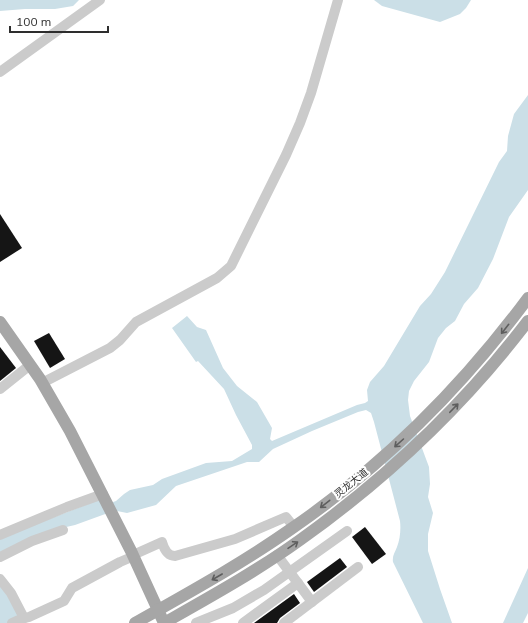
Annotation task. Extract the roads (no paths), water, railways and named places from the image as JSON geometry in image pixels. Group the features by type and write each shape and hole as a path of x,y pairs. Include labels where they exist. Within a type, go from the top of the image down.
{"main road":[{"name":"灵龙大道","path":"135,623 223,573 294,527 377,462 420,423 470,370 528,298"},
{"path":"0,322 42,383 70,431 117,521 164,623"},
{"name":"灵龙大道","path":"164,623 230,585 277,555 330,518 383,475 426,436 481,379 526,326"}],"street":[{"path":"0,72 100,0"},
{"path":"42,383 110,348 120,340 136,322 217,278 231,266 286,155 300,123 311,93 338,0"},
{"path":"0,389 30,365"},
{"path":"0,535 67,507 103,494"},
{"path":"12,623 64,601 72,588 133,555 162,542 167,553 170,556 175,556 235,539 286,517 294,527"},
{"path":"0,557 32,541 62,530"},
{"path":"196,623 208,620 233,608 264,590 347,531"},
{"path":"277,555 312,602"},
{"path":"284,623 358,567"},
{"path":"0,579 11,593 24,618"},
{"path":"243,623 298,583"}]}
